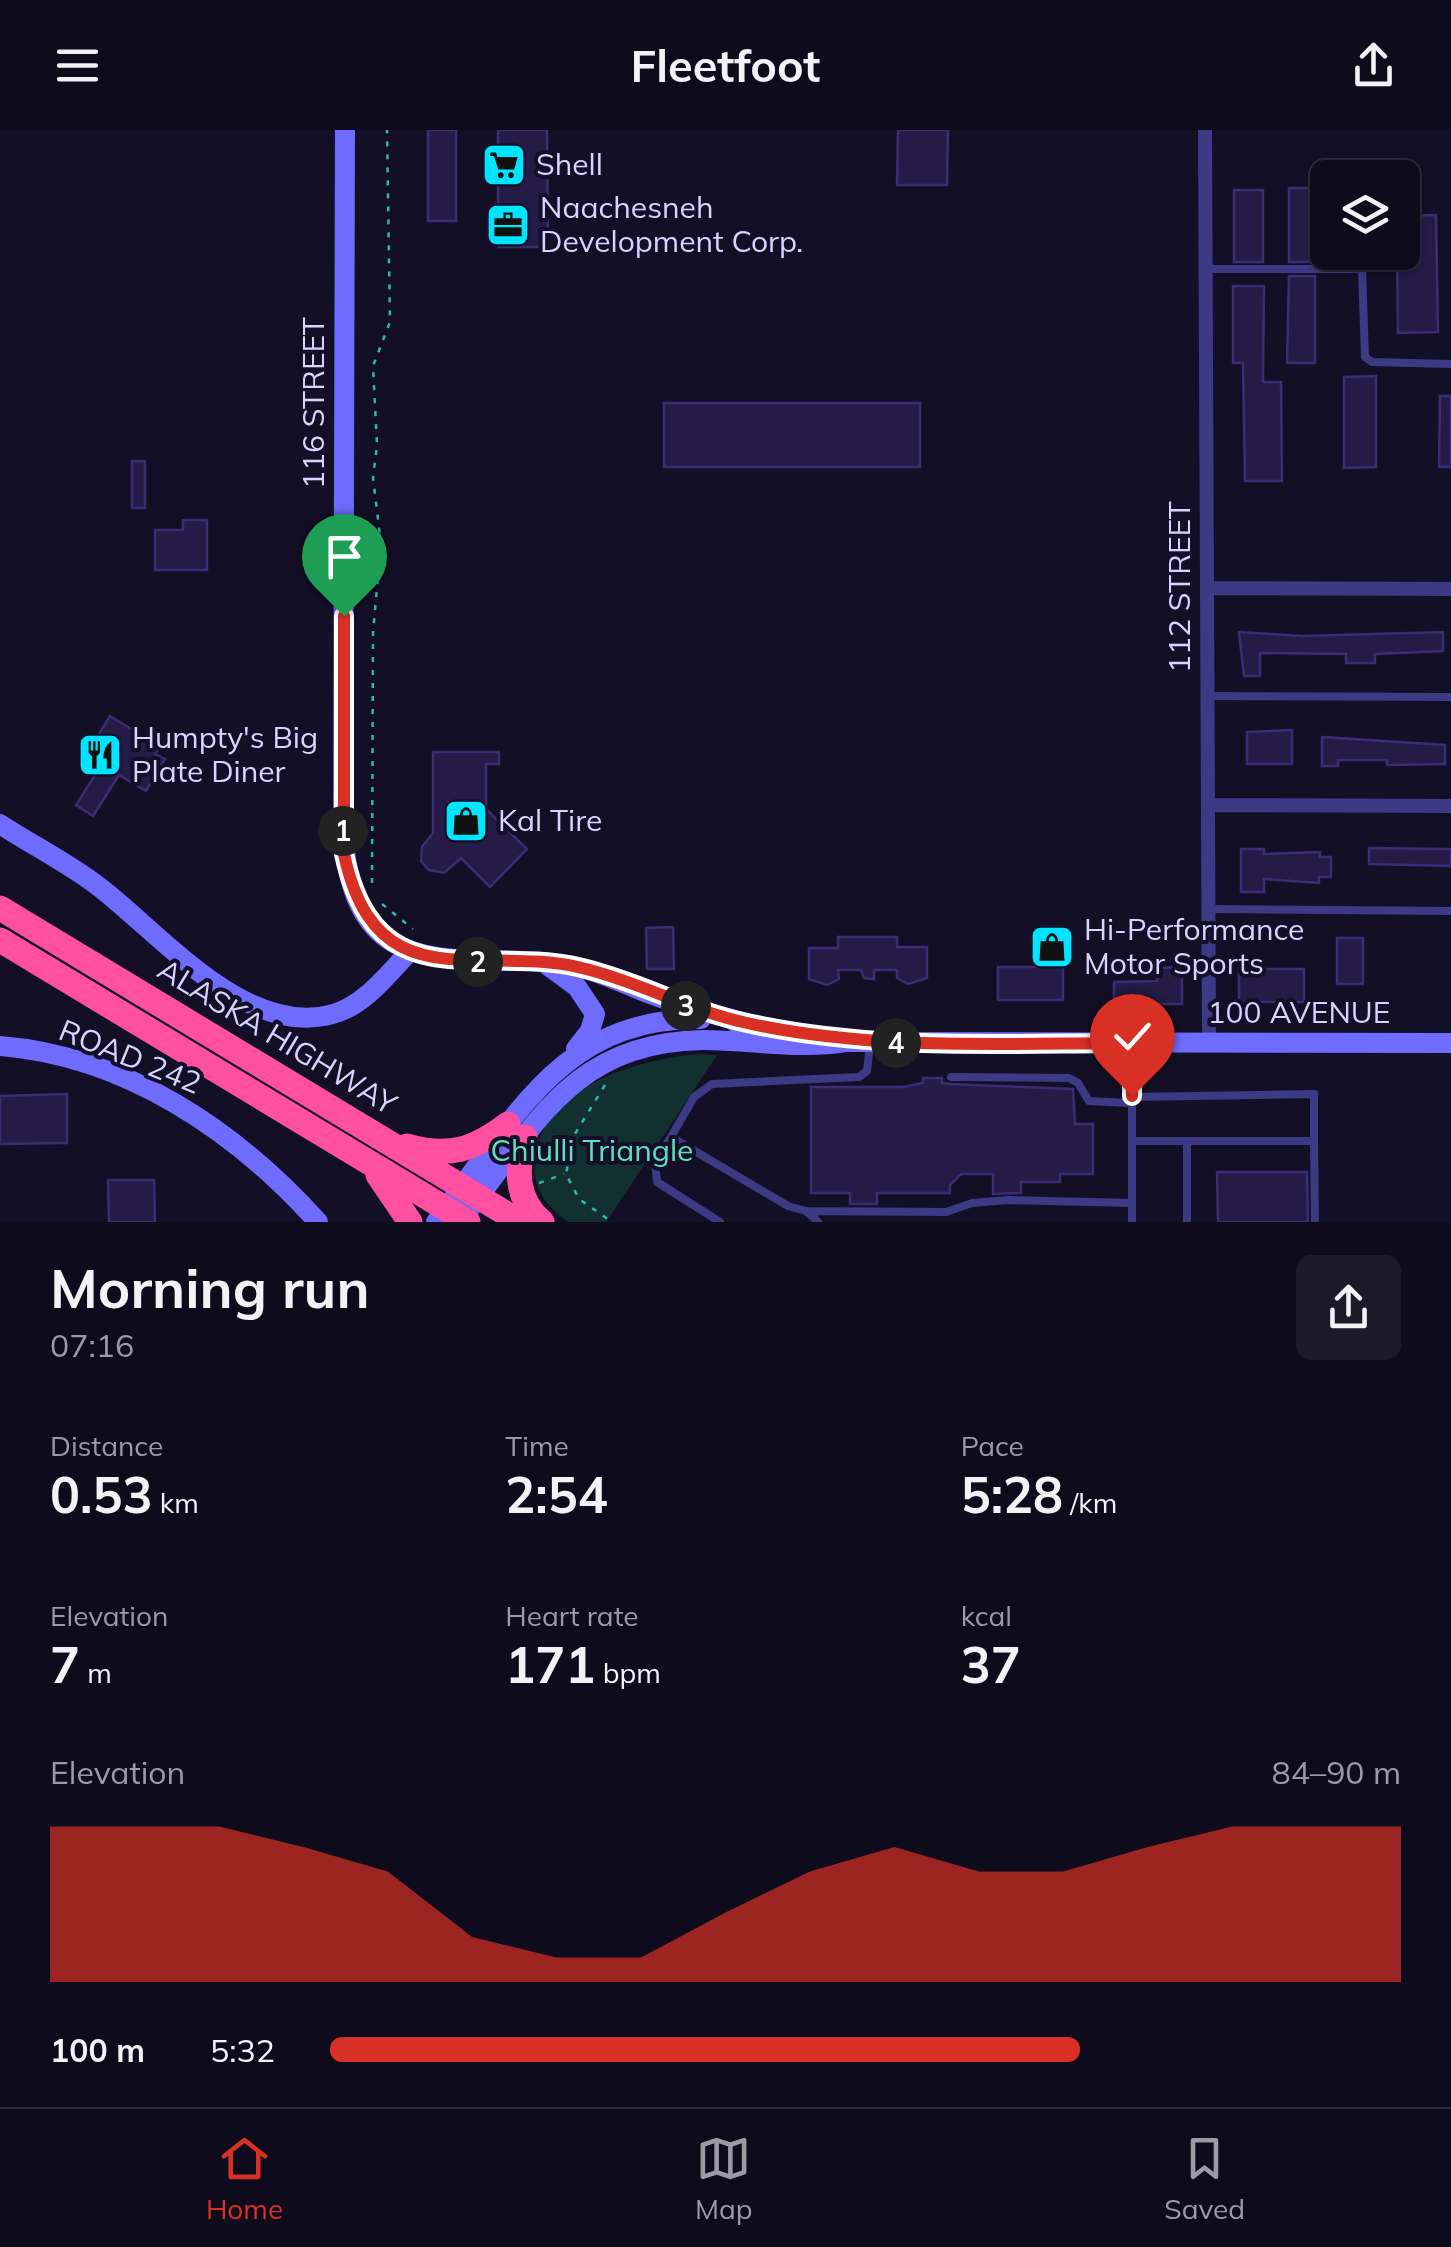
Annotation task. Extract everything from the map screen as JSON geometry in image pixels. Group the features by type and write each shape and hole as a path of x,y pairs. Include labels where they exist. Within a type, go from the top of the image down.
{"highway":[{"name":"ALASKA HIGHWAY","path":"0,908 520,1222"},
{"name":"ALASKA HIGHWAY","path":"0,940 366,1160 454,1218"},
{"path":"385,1139 448,1153 517,1131 518,1174 526,1202 542,1222"},
{"path":"366,1160 399,1200 410,1222"}],"main road":[{"name":"116 STREET","path":"345,130 344,854 350,878 367,912 379,929 410,951"},
{"path":"0,824 94,884 210,979 270,1011 299,1018 337,1013 362,999 410,951 451,962 584,968 746,1023"},
{"path":"546,964 577,986 595,1014 590,1031 570,1056"},
{"path":"611,979 634,1001 650,1046"},
{"name":"100 AVENUE","path":"454,1218 570,1056 610,1034 678,1018 746,1023 847,1042"},
{"name":"100 AVENUE","path":"517,1131 583,1072 650,1046 710,1040 810,1048 847,1042 1451,1043"},
{"name":"ROAD 242","path":"0,1046 55,1055 184,1106 267,1169 318,1222"}],"street":[{"name":"112 STREET","path":"1204,130 1210,805 1208,1043"},
{"path":"1208,588 1451,589"},
{"path":"1210,805 1451,806"}],"lane":[{"path":"1204,269 1310,269"},
{"path":"1362,270 1365,357 1372,362 1451,364"},
{"path":"1208,696 1451,697"},
{"path":"1210,909 1451,911"},
{"path":"720,1222 657,1182 655,1162 694,1097 712,1084 858,1078 867,1071 870,1042"},
{"path":"1132,1043 1132,1222"},
{"path":"951,1077 1069,1078 1078,1083 1089,1102 1314,1094 1315,1222"},
{"path":"671,1137 788,1206 806,1211 946,1217 972,1203 1008,1200 1132,1203"},
{"path":"1132,1141 1314,1141"},
{"path":"1187,1141 1188,1222"},
{"path":"806,1211 818,1222"}],"path":[{"path":"386,130 390,322 374,366 378,445 373,478 380,543 374,622 370,877 383,905 414,929"},
{"path":"612,1222 579,1198 566,1174 574,1137 613,1070"},
{"path":"533,1185 566,1174"}],"green space":[{"name":"Chiulli Triangle","path":"698,1054 717,1055 606,1222 568,1222 560,1216 541,1194 534,1168 542,1133 556,1112 574,1095 622,1070"}],"building":[{"name":"Shell","path":"428,130 456,130 456,221 428,221"},
{"path":"498,130 547,130 548,247 498,247"},
{"path":"898,130 948,130 947,185 897,185"},
{"path":"1289,188 1310,188 1310,262 1289,262"},
{"path":"1234,190 1263,190 1263,262 1234,262"},
{"path":"1420,215 1436,215 1438,332 1398,333 1397,270 1420,270"},
{"path":"1289,276 1315,276 1315,363 1287,363"},
{"path":"1233,286 1264,286 1263,382 1281,382 1282,481 1245,481 1243,363 1233,363"},
{"path":"1376,376 1376,467 1344,468 1344,377"},
{"path":"1440,396 1451,396 1451,467 1439,467"},
{"path":"664,403 920,403 920,467 664,467"},
{"path":"132,461 145,461 145,508 132,508"},
{"path":"183,520 207,520 207,570 155,570 155,530 183,530"},
{"path":"1239,632 1303,636 1443,632 1443,651 1375,654 1375,663 1346,663 1346,654 1260,653 1260,676 1244,676"},
{"path":"110,716 160,747 155,754 165,759 146,791 119,775 93,816 76,805 102,764 86,755"},
{"path":"1292,730 1292,764 1247,764 1247,732"},
{"path":"1322,737 1445,745 1445,764 1387,765 1387,760 1338,760 1338,766 1322,766"},
{"name":"Kal Tire","path":"433,752 499,752 499,764 486,764 486,809 527,849 490,887 461,858 444,873 429,870 421,861 422,847 433,833"},
{"path":"1369,848 1451,849 1451,866 1369,864"},
{"path":"1241,849 1264,849 1264,854 1320,852 1320,857 1331,857 1331,877 1319,877 1319,883 1264,879 1264,892 1241,892"},
{"path":"673,927 674,969 647,969 646,928"},
{"name":"Hi-Performance Motor Sports","path":"1042,927 1063,927 1063,1000 998,1000 998,967 1042,967"},
{"path":"838,937 897,937 897,947 927,947 927,978 908,984 897,978 897,970 874,970 874,979 864,978 861,970 838,970 839,979 827,985 809,979 809,948 838,948"},
{"path":"1337,938 1363,938 1363,984 1337,984"},
{"path":"1182,967 1182,1004 1114,1004 1114,982 1157,981 1157,968"},
{"path":"1239,969 1304,969 1304,1002 1239,1002"},
{"path":"923,1078 942,1078 942,1083 951,1084 1073,1089 1075,1124 1093,1124 1093,1174 1060,1174 1060,1182 1021,1182 1021,1193 993,1194 993,1174 961,1174 950,1185 950,1193 877,1193 877,1204 850,1204 850,1193 811,1193 811,1087 903,1087 923,1083"},
{"path":"67,1094 67,1143 0,1144 0,1096"},
{"path":"1217,1172 1307,1172 1308,1222 1218,1222"},
{"path":"108,1180 154,1180 155,1222 109,1222"}],"place":[{"name":"Shell","path":"504,165"},
{"name":"Naachesneh Development Corp.","path":"508,225"},
{"name":"Humpty's Big Plate Diner","path":"100,755"},
{"name":"Kal Tire","path":"466,821"},
{"name":"Hi-Performance Motor Sports","path":"1052,947"}],"route":[{"path":"344,616 344,854 356,894 367,912 379,929 410,951 451,962 584,968 692,1008 746,1023 847,1042 1132,1043 1132,1096"}]}
